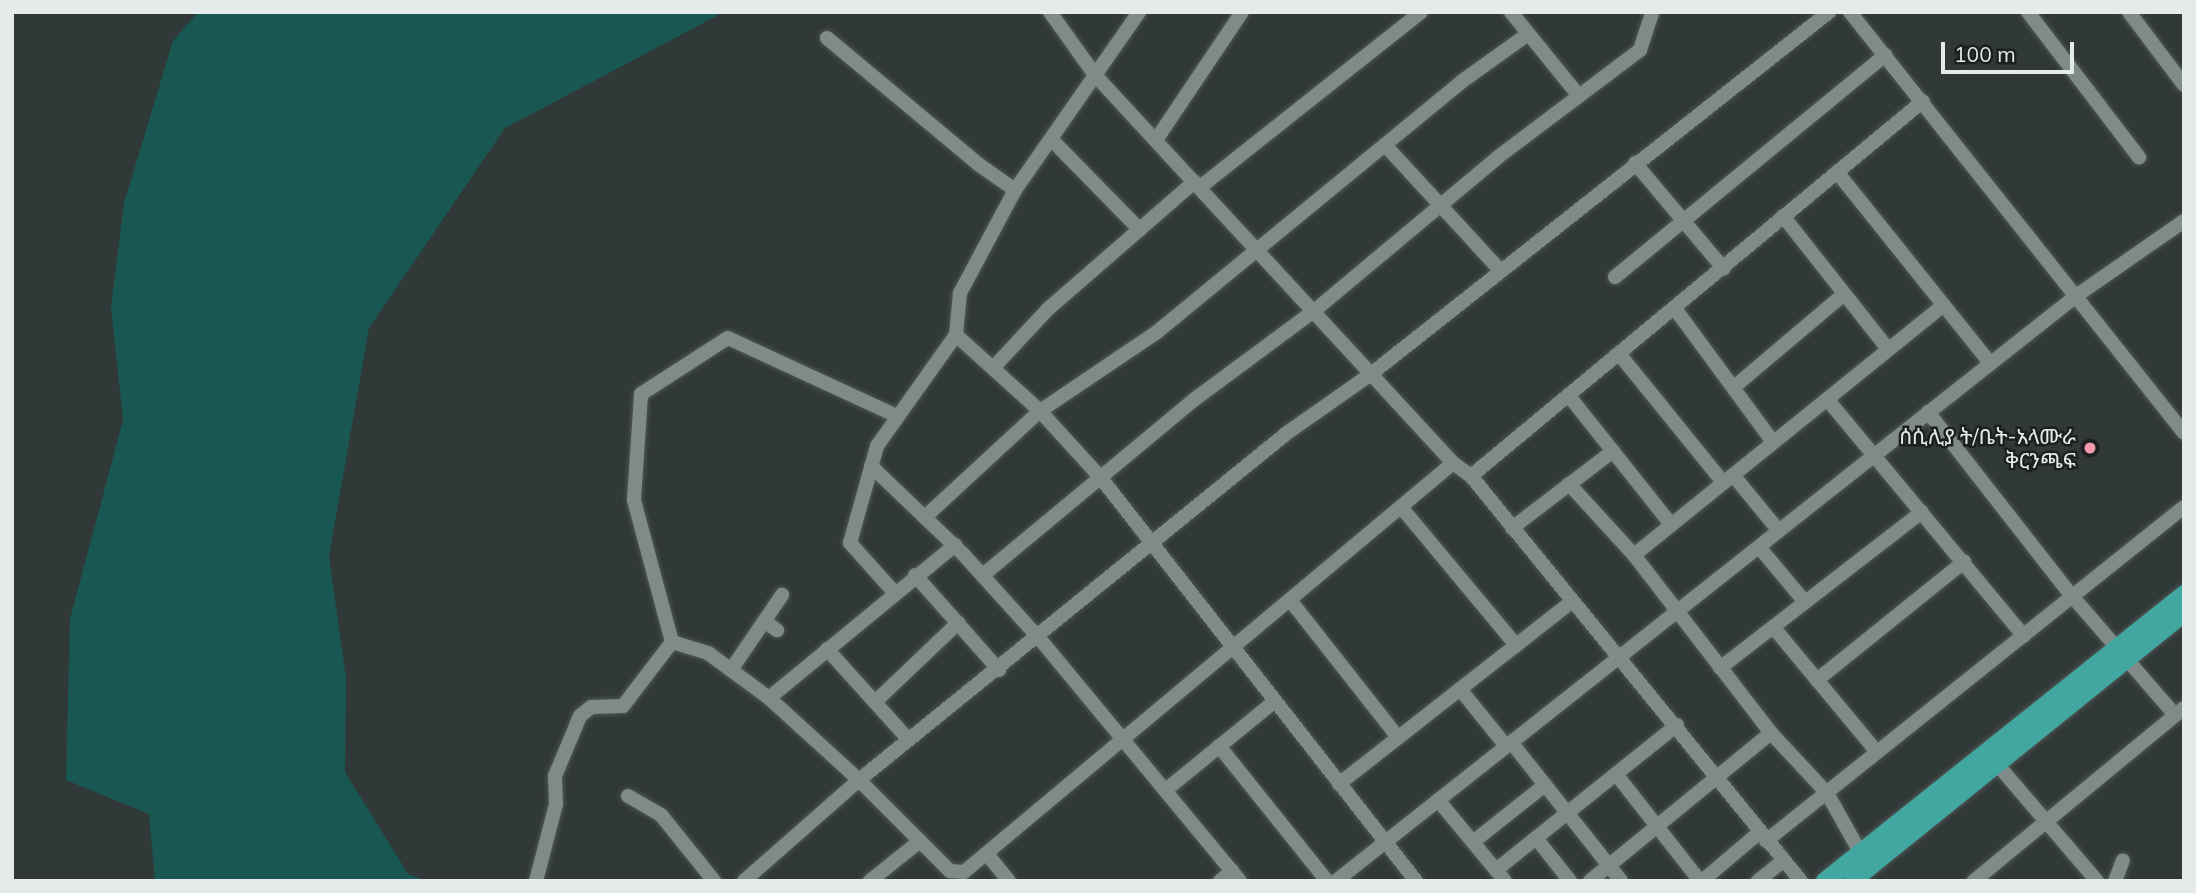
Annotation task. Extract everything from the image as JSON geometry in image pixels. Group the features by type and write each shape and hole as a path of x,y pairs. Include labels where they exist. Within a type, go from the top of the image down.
{"main road":[{"path":"1852,881 1997,764 2184,594"},
{"path":"1825,881 2121,654 2184,613"}],"street":[{"path":"1050,12 1095,75 1453,463 1471,476 1571,602 1677,725 1801,881"},
{"path":"894,592 850,543 881,439 956,335 960,293 1015,190 1139,12"},
{"path":"1156,140 1242,12"},
{"path":"993,368 1048,309 1140,230 1421,12"},
{"path":"1511,12 1578,96"},
{"path":"983,575 1195,398 1314,311 1440,205 1640,50 1652,12"},
{"path":"744,881 859,780 1039,638 1287,433 1371,374 1499,269 1829,12"},
{"path":"1850,12 2184,433"},
{"path":"2028,12 2139,158"},
{"path":"2135,15 2181,75"},
{"path":"925,517 1040,411 1147,339 1385,145 1528,34"},
{"path":"827,38 978,164 1015,190"},
{"path":"1615,277 1885,55"},
{"path":"1471,476 1676,310 1783,216 1923,101"},
{"path":"1051,139 1140,230"},
{"path":"1385,145 1499,269"},
{"path":"1635,163 1724,269"},
{"path":"1837,172 1990,363"},
{"path":"1783,216 1888,349"},
{"path":"1336,881 2076,296 2184,221"},
{"path":"1734,387 1844,294"},
{"path":"1634,555 1670,523 1944,305"},
{"path":"1676,310 1773,442"},
{"path":"956,335 1040,411 1101,478 1236,646 1275,701 1416,881"},
{"path":"671,642 633,488 640,443 638,403 649,386 728,338 897,416"},
{"path":"1620,355 1727,478 1779,530"},
{"path":"1569,397 1670,523"},
{"path":"1827,399 2024,636"},
{"path":"1928,412 2072,596 2121,654 2179,712 1973,881"},
{"path":"1512,528 1613,451"},
{"path":"671,642 708,653 769,698 957,874 987,854 1453,463"},
{"path":"871,466 983,575 1126,738 1236,876 1220,881"},
{"path":"1570,484 1634,555 1675,612 1771,733 1827,793 1860,852"},
{"path":"1401,507 1516,645"},
{"path":"1616,774 1701,881 1827,793 2184,507"},
{"path":"1720,668 1922,512"},
{"path":"769,698 954,545"},
{"path":"1759,547 1805,602"},
{"path":"1817,680 1964,562"},
{"path":"915,575 999,670"},
{"path":"731,670 770,626 782,594"},
{"path":"1290,600 1398,737"},
{"path":"1339,784 1571,602"},
{"path":"875,702 958,623"},
{"path":"1774,628 1877,752"},
{"path":"536,881 556,804 555,776 580,716 591,708 623,706 671,642"},
{"path":"827,649 909,740"},
{"path":"1461,689 1545,785 1621,881"},
{"path":"1167,789 1275,701"},
{"path":"1438,800 1500,875 1536,838 1677,725"},
{"path":"1590,881 1771,733"},
{"path":"1220,746 1327,881"},
{"path":"1997,764 2097,881"},
{"path":"1473,842 1545,785"},
{"path":"628,796 661,814 713,881"},
{"path":"1536,838 1570,881"},
{"path":"870,881 920,841"},
{"path":"987,854 1009,881"},
{"path":"2115,881 2123,860"},
{"path":"1758,881 1783,861"}],"shaded area":[{"path":"198,12 724,12 505,128 369,328 329,556 346,678 345,772 408,874 426,881 155,881 149,814 66,780 70,619 123,420 111,307 124,203 173,41"}],"place":[{"name":"ሰሲሊያ ት/ቤት-አላሙራ ቅርንጫፍ","path":"2090,448"}]}
